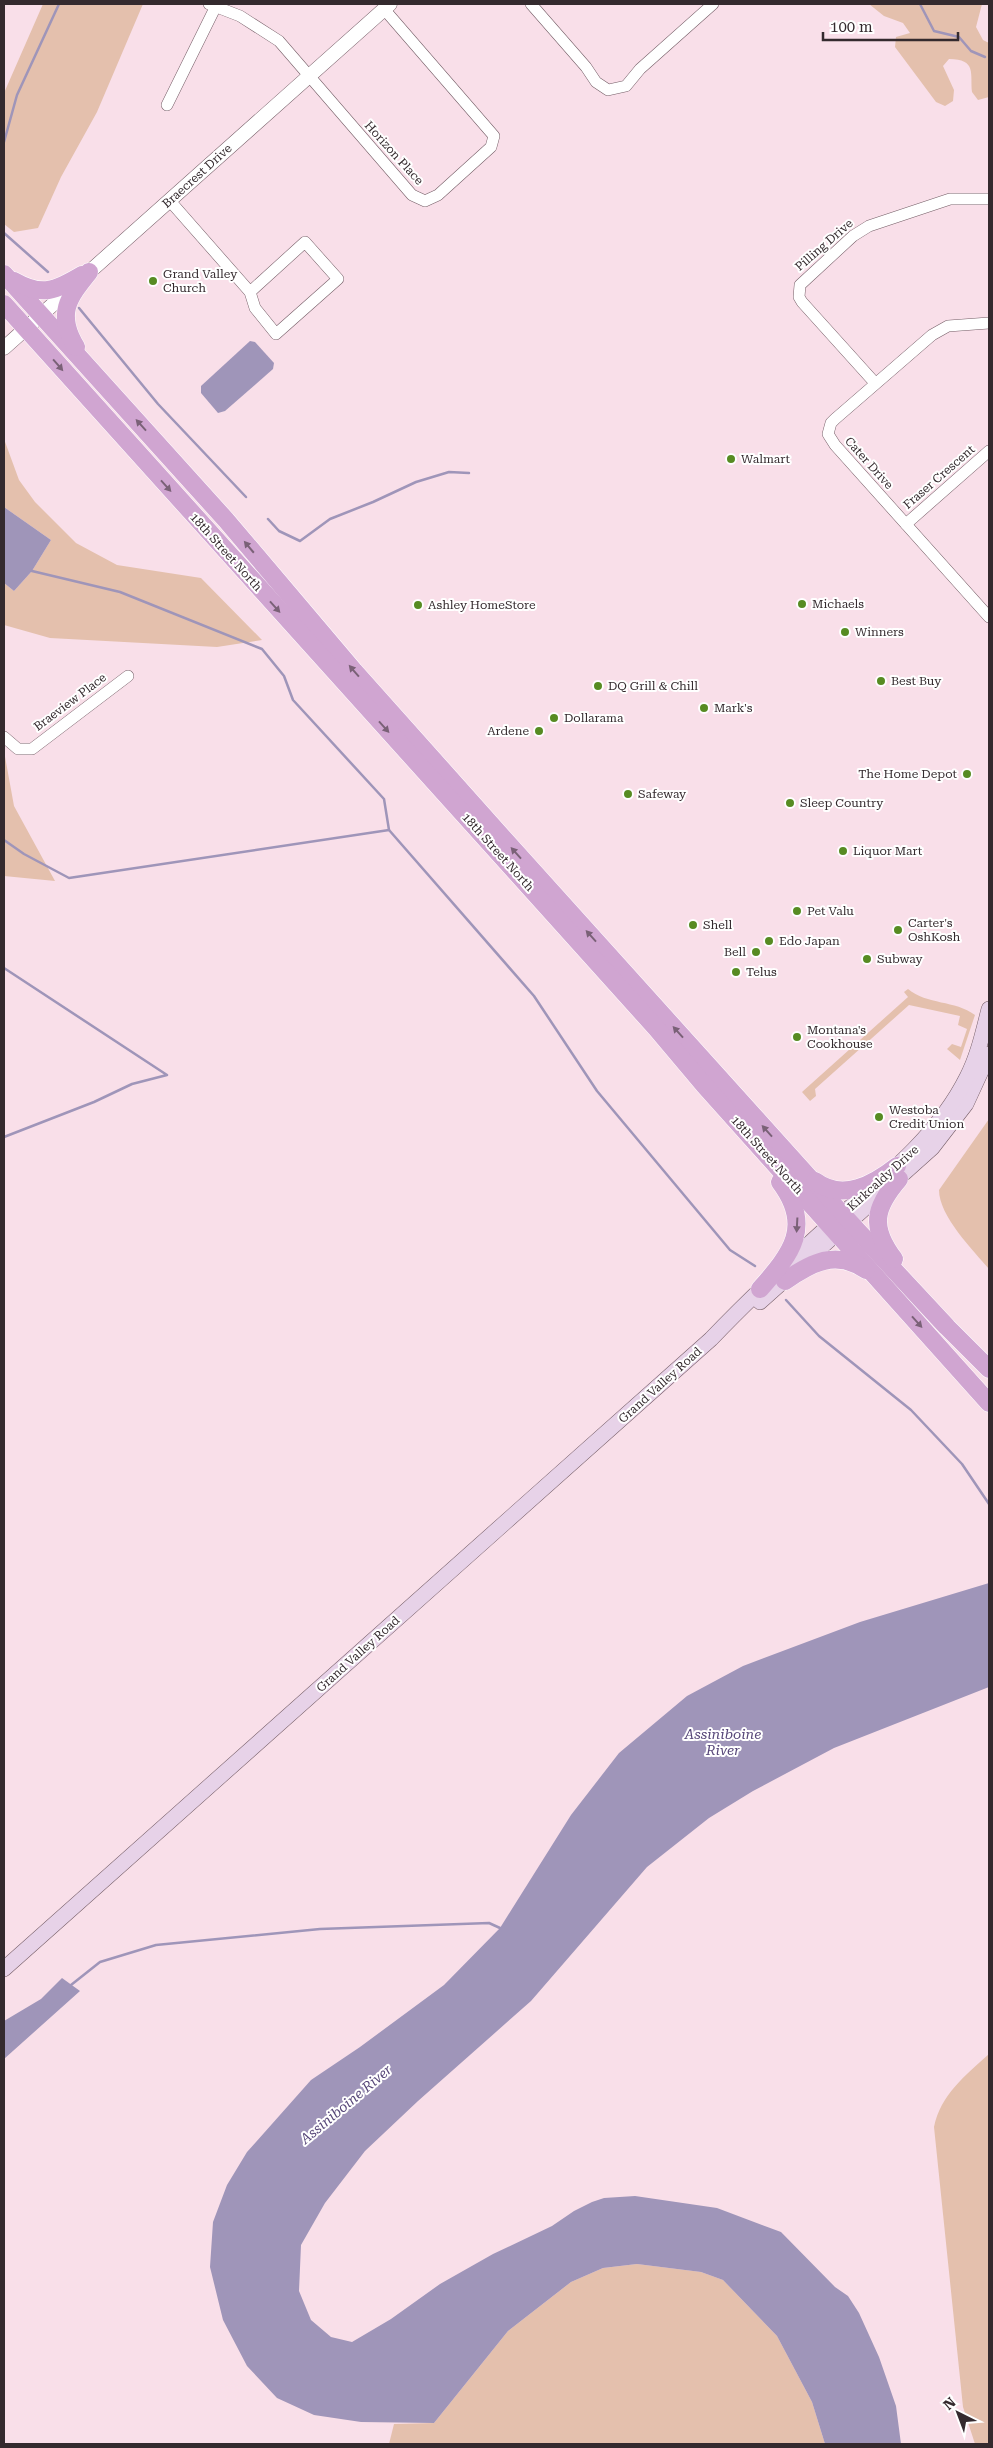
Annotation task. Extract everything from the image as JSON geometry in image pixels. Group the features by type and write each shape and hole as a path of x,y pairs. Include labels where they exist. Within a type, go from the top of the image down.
{"main road":[{"path":"5,276 31,290 41,292 65,285 89,272"},
{"path":"89,272 75,289 65,312 71,338 91,370"},
{"name":"18th Street North","path":"5,276 226,520 421,747 800,1167 884,1285 989,1402"},
{"name":"18th Street North","path":"4,304 77,388 651,1022 704,1085 840,1224 989,1369"},
{"name":"Kirkcaldy Drive","path":"898,1172 930,1133 964,1084 978,1052 989,1008"},
{"name":"Kirkcaldy Drive","path":"840,1224 898,1172 932,1148 954,1121 972,1092 989,1054"},
{"path":"704,1085 730,1124 776,1176 794,1206 798,1224 794,1243 786,1259 760,1290"},
{"path":"800,1167 823,1185 847,1190 854,1190 898,1172"},
{"path":"898,1172 880,1208 879,1234 888,1251 917,1285 938,1318"},
{"name":"Grand Valley Road","path":"4,1969 711,1340 785,1281 840,1224"},
{"name":"Grand Valley Road","path":"711,1340 760,1290 840,1224"},
{"path":"785,1281 814,1262 835,1258 861,1266 884,1285"}],"street":[{"path":"531,4 586,66 596,82 608,90 626,86 640,69 713,4"},
{"path":"167,105 212,5 240,16 269,34 289,52 308,76"},
{"name":"Braecrest Drive","path":"4,348 387,6"},
{"name":"Horizon Place","path":"308,76 412,195 417,199 425,201 438,195 491,147 494,136 387,6"},
{"name":"Pilling Drive","path":"875,383 802,302 799,297 800,285 853,236 869,226 950,199 989,199"},
{"path":"170,201 250,292 256,308 276,334 338,279 305,242 250,292"},
{"name":"Cater Drive","path":"989,324 948,326 932,335 835,419 831,424 828,434 832,442 989,617"},
{"path":"77,388 91,370"},
{"name":"Fraser Crescent","path":"906,524 989,451"},
{"path":"210,534 226,520"},
{"name":"Braeview Place","path":"4,737 18,749 32,749 128,676"}],"shaded area":[{"path":"43,4 143,4 97,112 61,177 38,228 14,232 4,224 4,93"},
{"path":"869,4 982,4 976,27 983,40 989,43 989,97 978,100 972,92 971,74 968,65 958,60 949,59 943,66 954,90 953,101 945,106 936,102 895,47 896,37 910,33 903,23 884,16"},
{"path":"4,439 19,480 35,502 76,543 117,565 201,578 262,640 217,647 50,638 4,625 4,583 14,591 32,571 51,540 4,507"},
{"path":"4,751 14,806 55,881 4,876"},
{"path":"908,989 924,998 959,1007 975,1015 960,1060 947,1049 952,1044 961,1047 967,1029 958,1025 960,1016 909,1005 815,1089 816,1096 810,1101 802,1092 908,997 904,992"},
{"path":"989,1119 989,1269 966,1243 951,1221 940,1200 939,1190"},
{"path":"989,2054 989,2444 975,2444 963,2407 934,2127 937,2115 948,2095"},
{"path":"637,2264 701,2272 723,2280 777,2336 812,2402 825,2444 389,2444 394,2424 434,2423 508,2331 571,2282 603,2268"}],"water":[{"path":"250,341 255,342 274,363 273,369 225,411 218,413 201,393 201,386"},
{"path":"4,507 51,540 32,571 14,591 4,583"},
{"name":"Assiniboine River","path":"989,1583 989,1687 834,1748 753,1791 709,1818 647,1867 531,2001 418,2101 365,2151 325,2203 301,2245 299,2291 311,2320 331,2337 352,2342 391,2319 440,2284 493,2254 552,2226 574,2211 592,2202 604,2198 635,2196 717,2208 781,2232 835,2287 848,2296 859,2313 879,2357 896,2406 901,2444 825,2444 812,2402 777,2336 723,2280 701,2272 637,2264 603,2268 571,2282 508,2331 434,2423 361,2422 314,2415 277,2398 247,2366 223,2320 210,2267 213,2222 227,2185 247,2152 311,2080 360,2047 444,1985 500,1928 571,1815 619,1753 687,1696 743,1666 860,1622"},
{"path":"62,1978 80,1991 4,2059 4,2021 41,1999"}],"waterway":[{"path":"4,142 17,95 59,4"},
{"path":"920,4 934,31 959,37 971,51 985,57"},
{"path":"4,233 48,272"},
{"path":"79,308 158,404 246,497"},
{"path":"268,519 279,531 300,541 330,519 416,482 449,472 469,473"},
{"path":"32,571 120,592 262,649 284,676 293,700 384,799 389,830 534,996 597,1091 730,1250 755,1266"},
{"path":"4,840 24,854 69,878 389,830"},
{"path":"4,968 167,1075 132,1084 94,1102 4,1137"},
{"path":"786,1300 819,1336 911,1410 962,1464 989,1504"},
{"path":"71,1985 100,1962 156,1945 320,1929 489,1923 500,1928"}],"place":[{"name":"Grand Valley Church","path":"153,281"},
{"name":"Walmart","path":"731,459"},
{"name":"Michaels","path":"802,604"},
{"name":"Ashley HomeStore","path":"418,605"},
{"name":"Winners","path":"845,632"},
{"name":"Best Buy","path":"881,681"},
{"name":"DQ Grill & Chill","path":"598,686"},
{"name":"Mark's","path":"704,708"},
{"name":"Dollarama","path":"554,718"},
{"name":"Ardene","path":"539,731"},
{"name":"The Home Depot","path":"967,774"},
{"name":"Safeway","path":"628,794"},
{"name":"Sleep Country","path":"790,803"},
{"name":"Liquor Mart","path":"843,851"},
{"name":"Pet Valu","path":"797,911"},
{"name":"Shell","path":"693,925"},
{"name":"Carter's OshKosh","path":"898,930"},
{"name":"Edo Japan","path":"769,941"},
{"name":"Bell","path":"756,952"},
{"name":"Subway","path":"867,959"},
{"name":"Telus","path":"736,972"},
{"name":"Montana's Cookhouse","path":"797,1037"},
{"name":"Westoba Credit Union","path":"879,1117"}]}
